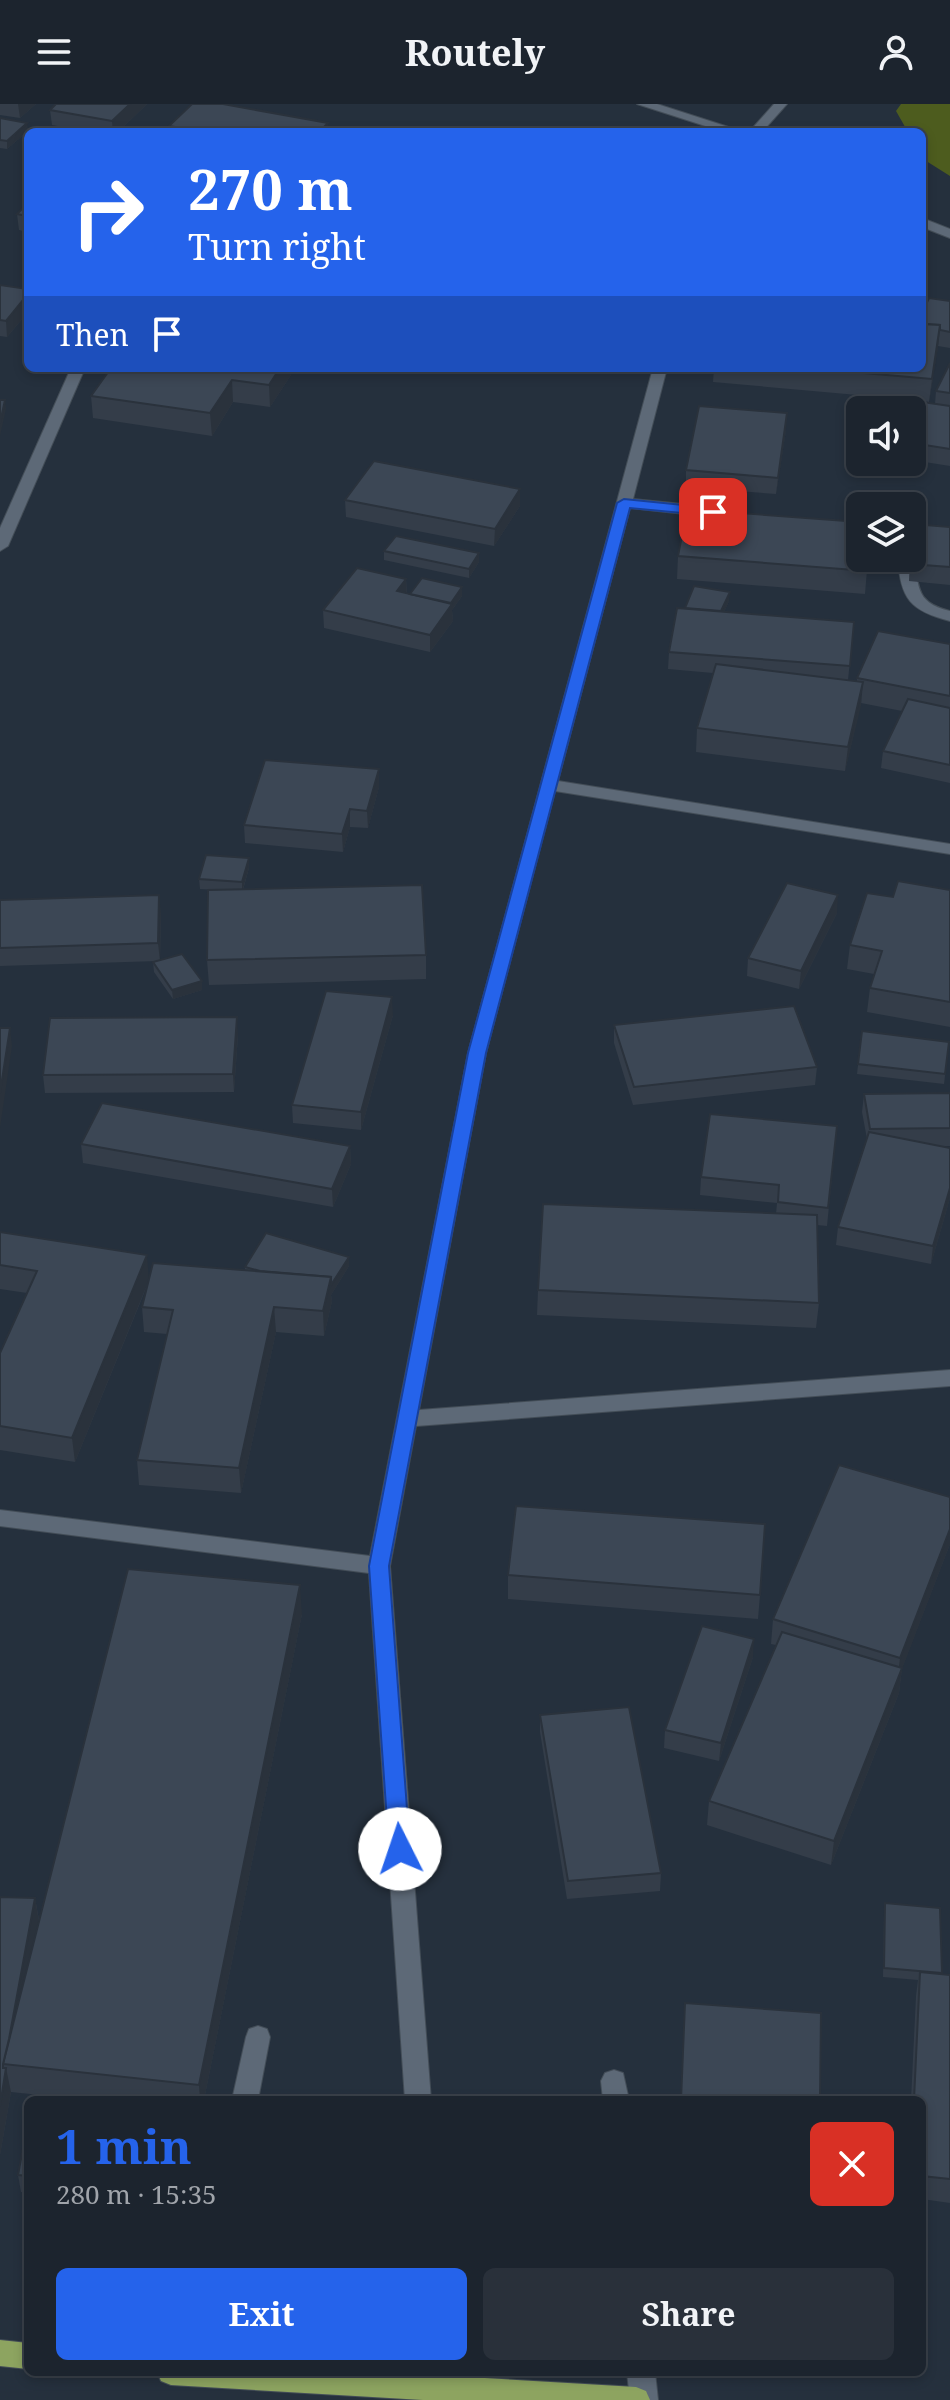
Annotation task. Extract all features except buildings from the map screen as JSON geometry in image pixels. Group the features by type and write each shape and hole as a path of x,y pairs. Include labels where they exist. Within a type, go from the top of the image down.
{"main road":[{"path":"0,2353 24,2356"},
{"path":"312,2376 439,2379 636,2400"}],"street":[{"path":"643,104 724,128"},
{"path":"759,128 781,104"},
{"path":"926,224 950,234"},
{"path":"0,546 76,372"},
{"path":"418,2096 379,1566 477,1053 659,372"},
{"path":"624,503 734,514"},
{"path":"906,572 906,584 911,595 922,606 950,616"},
{"path":"549,785 950,849"},
{"path":"407,1419 950,1378"},
{"path":"0,1518 379,1566"},
{"path":"246,2096 258,2037"},
{"path":"641,2376 644,2400"}],"green space":[{"path":"901,104 950,104 950,176 926,161 926,128 906,128 896,111"}],"route":[{"path":"400,1849 379,1566 477,1053 624,503 713,512"}]}
